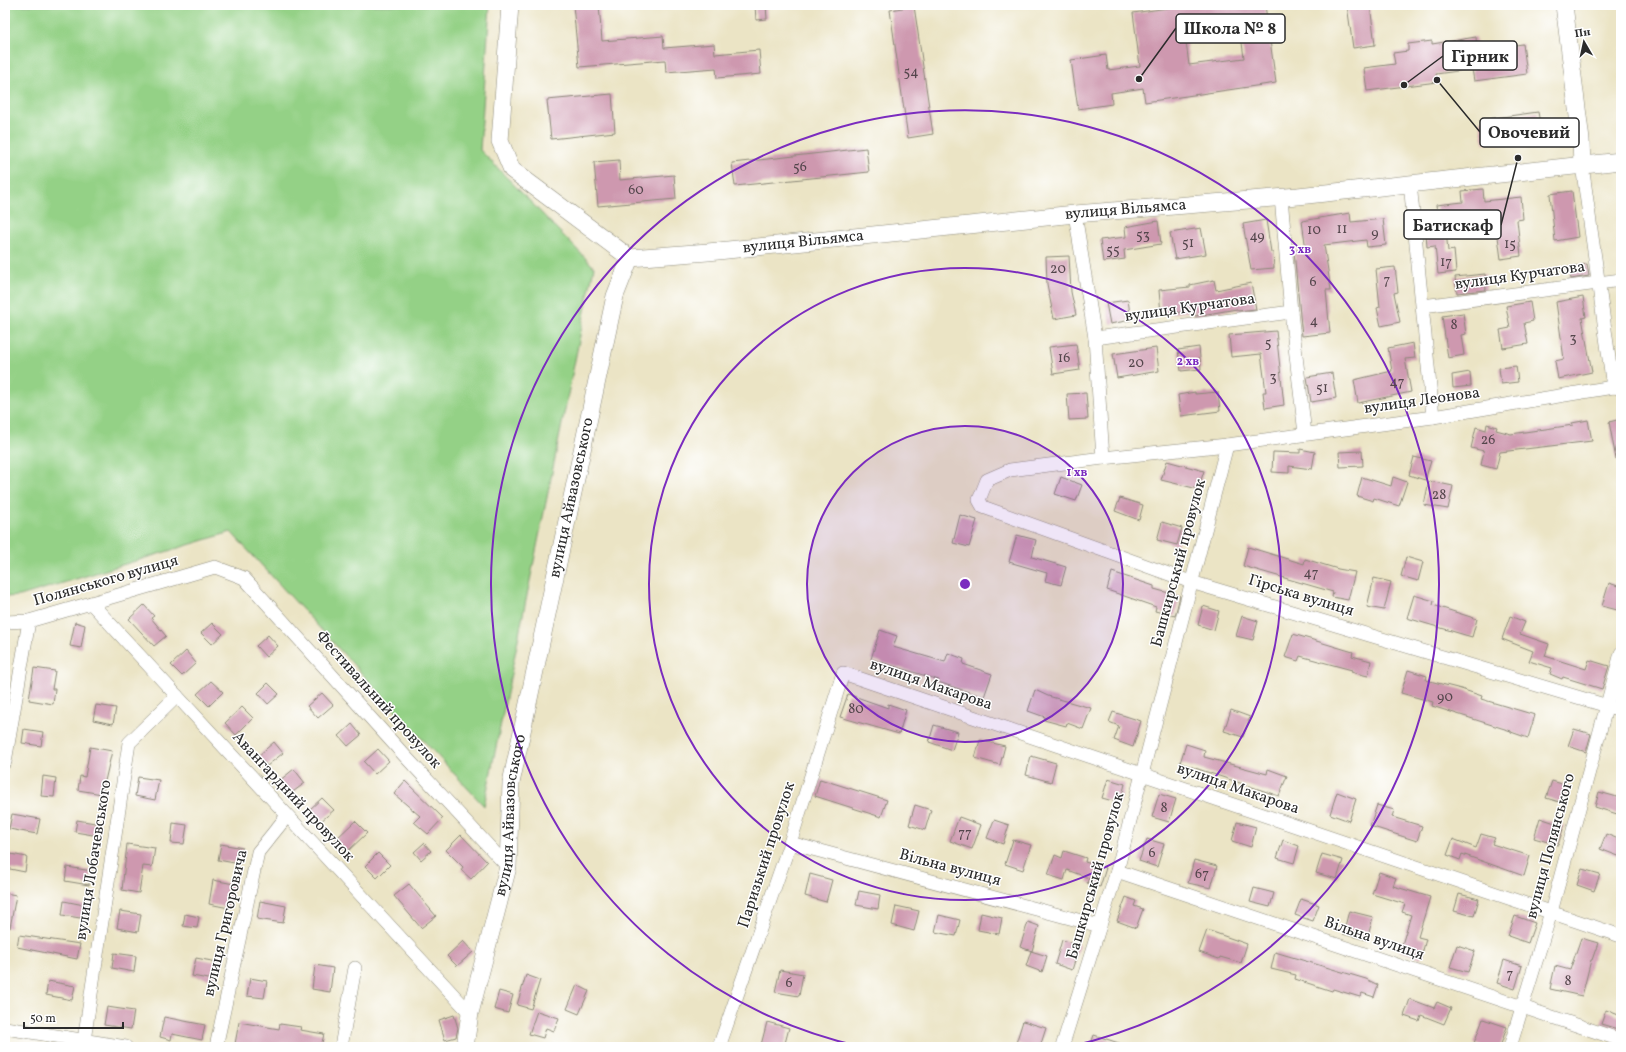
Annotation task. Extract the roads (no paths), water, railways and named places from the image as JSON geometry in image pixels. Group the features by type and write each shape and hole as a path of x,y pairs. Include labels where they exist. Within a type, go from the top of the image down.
{"street":[{"path":"510,5 500,141 512,170 630,258"},
{"path":"1564,5 1581,140 1582,165 1598,283 1617,388"},
{"name":"вулиця Вільямса","path":"630,258 708,252 1075,214 1281,197 1621,161"},
{"path":"1410,183 1433,417"},
{"path":"1281,197 1291,312 1305,434"},
{"path":"1075,214 1095,338 1103,458 1227,445"},
{"name":"вулиця Айвазовського","path":"465,1047 470,1013 508,867 511,783 615,296 630,258"},
{"name":"вулиця Курчатова","path":"1423,306 1621,280"},
{"name":"вулиця Курчатова","path":"1095,338 1291,312"},
{"name":"вулиця Леонова","path":"1227,445 1433,417 1617,388"},
{"name":"Башкирський провулок","path":"1062,1047 1116,871 1227,445"},
{"name":"Гірська вулиця","path":"1103,458 1010,470 987,480 979,500 983,507 1191,582 1621,710"},
{"name":"Фестивальний провулок","path":"215,567 244,578 404,755 508,867"},
{"name":"Полянського вулиця","path":"5,622 29,621 215,567"},
{"name":"Авангардний провулок","path":"91,603 470,1013"},
{"path":"5,762 29,621"},
{"name":"вулиця Полянського","path":"1510,1047 1551,912 1621,653"},
{"name":"вулиця Макарова","path":"843,673 1621,936"},
{"name":"Паризький провулок","path":"719,1047 790,843 843,673"},
{"name":"вулиця Лобачевського","path":"83,1044 129,743 177,696"},
{"name":"вулиця Григоровича","path":"216,1047 258,852 287,816"},
{"name":"Вільна вулиця","path":"790,843 1100,926"},
{"name":"Вільна вулиця","path":"1116,871 1621,1040"},
{"path":"341,1047 355,968"},
{"path":"5,1028 83,1044 126,1047"}],"place":[{"name":"Школа № 8","path":"1139,79"},
{"name":"Овочевий","path":"1437,80"},
{"name":"Гірник","path":"1404,85"},
{"name":"Батискаф","path":"1518,158"}]}
